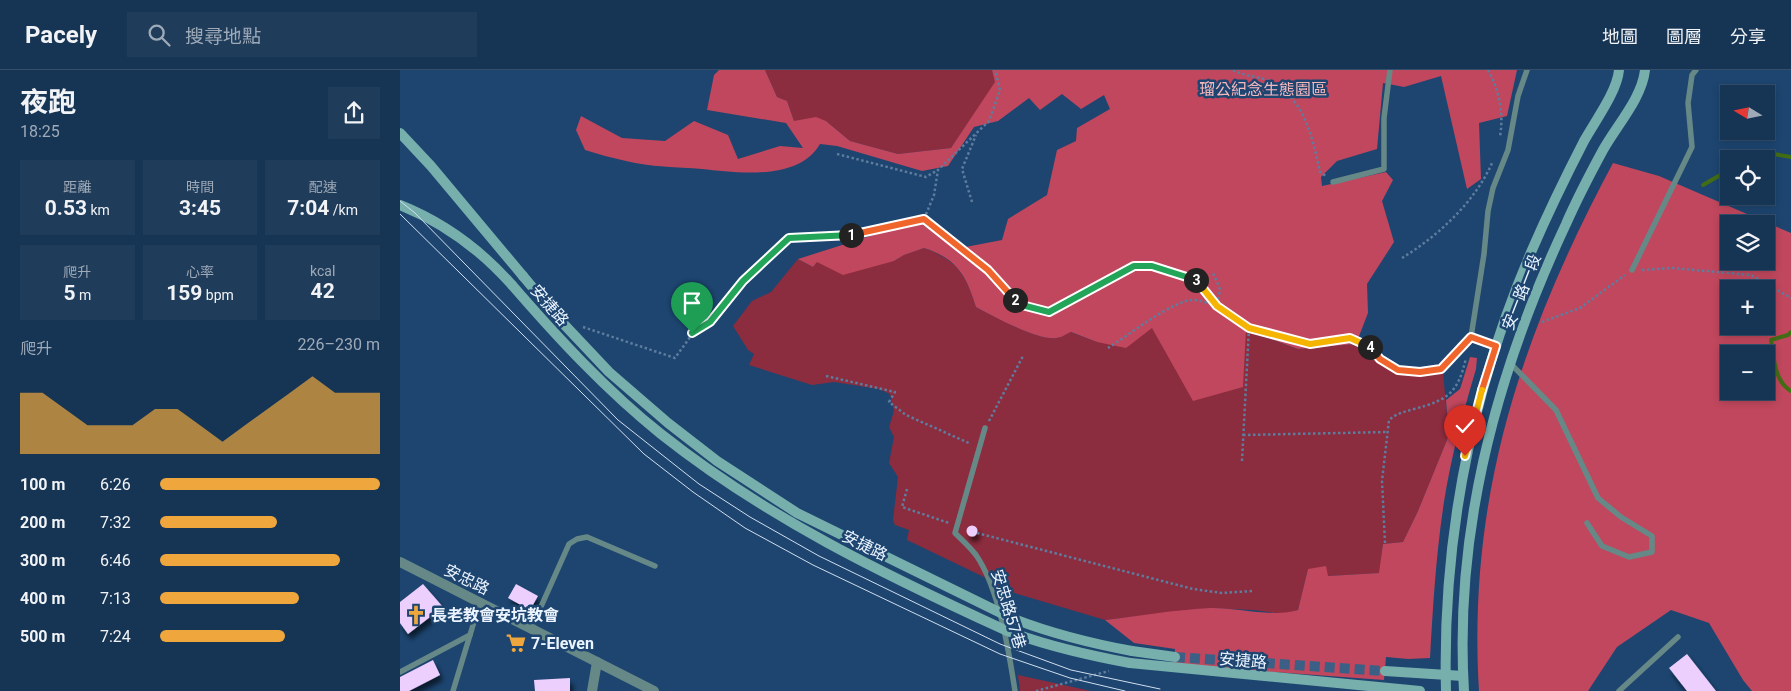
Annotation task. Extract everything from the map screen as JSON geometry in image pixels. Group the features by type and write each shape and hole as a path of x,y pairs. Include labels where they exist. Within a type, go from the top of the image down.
{"street":[{"name":"安一路一段","path":"1446,691 1447,603 1457,504 1465,456 1488,372 1532,251 1584,141 1615,86 1619,70"},
{"name":"安一路一段","path":"1464,691 1464,605 1474,506 1483,460 1506,377 1527,314 1550,258 1603,150 1637,93 1645,70"},
{"name":"安捷路","path":"400,133 437,173 559,319 610,372 661,417 717,461 797,513 1009,617 1040,630 1071,638 1132,651 1175,657"},
{"name":"安捷路","path":"400,205 468,242 487,257 597,378 660,433 711,472 791,524 1005,630 1036,642 1076,653 1130,663 1420,691"},
{"path":"1488,372 1506,377"},
{"name":"安忠路","path":"400,562 654,691"},
{"path":"592,691 597,662"},
{"path":"1385,671 1463,676"}],"lane":[{"path":"1333,182 1384,169 1384,118 1390,70"},
{"path":"1452,358 1471,337 1484,254 1488,211 1508,150 1518,96 1527,70"},
{"path":"1632,270 1692,148 1688,103 1692,75 1696,70"},
{"path":"1471,337 1496,346"},
{"path":"1510,364 1556,410 1598,498 1621,517 1652,536 1652,552 1628,557 1602,546 1587,523"},
{"path":"958,526 985,428"},
{"name":"安忠路57巷","path":"958,526 956,533 976,556 989,578 1008,645 1015,691"},
{"path":"532,628 569,544 577,539 587,537 655,566"},
{"path":"453,691 480,602"},
{"path":"400,672 470,635"},
{"path":"1619,691 1678,638"}],"path":[{"path":"837,154 926,177 938,170 989,121 1000,90 995,70"},
{"path":"1233,70 1274,83 1294,102 1310,130 1320,172 1333,182"},
{"path":"1488,70 1501,108 1499,139"},
{"path":"972,202 962,169 976,133"},
{"path":"1402,258 1424,244 1461,209 1483,183 1494,157"},
{"path":"924,219 934,194 938,170"},
{"path":"924,219 988,270 1018,304 1049,312 1134,266 1152,266 1194,278 1217,306 1249,328 1310,344 1350,338 1373,348 1388,366 1404,371 1441,369 1452,358"},
{"path":"581,327 675,358 692,333 710,322 743,281 789,238 861,234 924,219"},
{"path":"1542,322 1580,308 1632,270 1672,268 1751,275 1791,298"},
{"path":"1213,274 1220,290 1217,306"},
{"path":"1108,348 1161,313 1179,304 1192,300 1217,306"},
{"path":"1242,461 1249,328"},
{"path":"1386,543 1382,480 1389,420 1395,414 1440,400 1458,387 1471,337"},
{"path":"985,428 1023,356"},
{"path":"826,376 895,392 889,402 906,415 980,448"},
{"path":"1243,435 1388,432"},
{"path":"907,489 902,507 958,526"},
{"path":"978,533 1193,589 1222,593 1253,591"},
{"path":"1036,691 1117,669"}],"shaded area":[{"path":"765,70 992,70 996,82 951,148 898,154 850,141 826,121 794,121 787,101 777,97"},
{"path":"924,248 945,258 959,270 964,277 976,307 1039,336 1058,338 1070,332 1097,342 1152,328 1245,330 1298,349 1356,344 1371,352 1379,362 1397,374 1421,376 1443,373 1449,435 1418,511 1403,542 1383,544 1380,573 1328,576 1308,569 1298,610 1285,614 1210,608 1105,620 1008,591 984,577 907,540 909,530 895,525 893,520 898,477 889,463 894,437 889,427 894,411 890,394 879,389 834,382 812,385 749,365 754,354 748,350 733,326 752,301 771,292 798,259 813,267 817,261 894,261 904,255"},
{"path":"1018,675 1091,691 1020,691"}],"green space":[{"name":"瑠公紀念生態園區","path":"719,70 765,70 777,97 787,101 794,121 816,117 826,121 850,141 898,154 951,148 995,82 992,70 1517,70 1507,116 1479,123 1481,179 1467,189 1441,76 1404,87 1383,83 1377,149 1337,161 1321,177 1322,186 1386,172 1393,180 1382,201 1394,242 1367,284 1368,313 1356,344 1298,349 1246,330 1243,387 1193,401 1152,328 1126,348 1097,342 1071,332 1062,337 1048,338 1027,332 976,307 964,277 959,270 945,257 924,248 904,255 894,261 843,275 817,262 813,267 798,259 883,232 922,224 955,249 1002,240 1008,219 1047,195 1057,150 1076,141 1077,128 1110,109 1104,95 1081,109 1062,94 1040,110 1029,98 998,121 974,127 948,166 922,171 837,146 820,144 810,156 798,164 767,172 750,173 635,163 585,150 576,130 581,116 622,138 665,141 694,121 728,135 738,159 780,146 803,148 786,123 707,110 714,75"},
{"path":"1613,163 1659,176 1720,202 1720,205 1726,205 1749,215 1720,215 1720,270 1775,270 1775,226 1791,233 1791,691 1752,691 1743,680 1709,623 1671,610 1617,647 1588,691 1479,691 1478,619 1482,550 1492,483 1507,418 1527,353 1552,290 1581,226"},
{"path":"1470,357 1477,358 1476,369 1450,468 1444,502 1437,560 1430,658 1386,657 1384,680 1174,665 1175,649 1134,643 1105,620 1209,608 1266,613 1288,612 1298,610 1308,569 1326,566 1328,576 1379,573 1383,544 1403,542 1418,511 1449,435 1446,400 1460,389"}],"building":[{"path":"972,525 978,531 972,537 966,531"},
{"name":"長老教會安坑教會","path":"423,584 443,607 408,634 400,623 400,602"},
{"path":"516,584 538,596 530,610 508,598"},
{"path":"1687,654 1716,691 1687,691 1669,668"},
{"path":"433,660 440,675 409,691 400,691 400,677"},
{"path":"570,678 570,691 535,691 534,680"}],"waterway":[{"path":"1775,154 1791,157"},
{"path":"1703,185 1720,175"},
{"path":"1791,332 1788,335 1771,340 1778,375 1785,387 1791,391"}],"tunnel":[{"path":"1175,657 1385,671"}],"tram line":[{"path":"400,201 415,213 618,420 699,484 750,517 819,556 1000,644 1071,670 1160,689"},
{"path":"400,214 644,454 693,492 745,528 813,565 1000,654 1070,678 1125,691"}],"place":[{"name":"長老教會安坑教會","path":"416,615"},
{"name":"7-Eleven","path":"516,643"}],"route":[{"path":"692,333 710,322 743,281 789,238 822,238 861,234 924,219 988,270 1018,304 1049,312 1088,293 1134,266 1152,266 1194,278 1217,306 1249,328 1310,344 1350,338 1373,348 1380,359 1388,366 1398,370 1420,372 1441,369 1471,337 1496,346 1465,456"}]}
